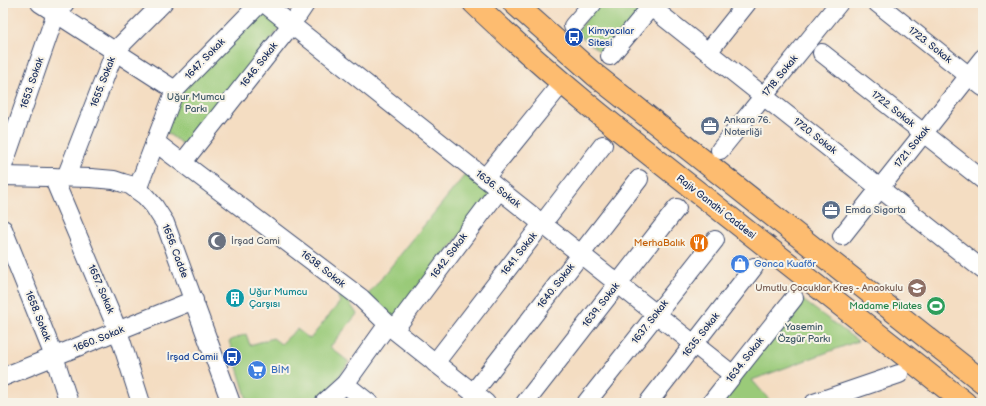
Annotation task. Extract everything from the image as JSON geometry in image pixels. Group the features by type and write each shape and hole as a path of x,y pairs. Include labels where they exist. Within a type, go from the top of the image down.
{"main road":[{"name":"Rajiv Gandhi Caddesi","path":"474,3 502,31 616,128 966,403"},
{"path":"514,3 595,75 983,381 966,403"}],"street":[{"path":"40,3 60,8 115,51 175,90"},
{"name":"1655. Sokak","path":"60,177 115,51 163,3"},
{"name":"1647. Sokak","path":"137,190 175,90 260,3"},
{"name":"1636. Sokak","path":"264,3 298,14 499,190 733,375"},
{"path":"573,26 593,3"},
{"path":"708,52 747,3"},
{"name":"1718. Sokak","path":"720,150 840,3"},
{"name":"1723. Sokak","path":"877,3 983,87"},
{"path":"610,56 650,4"},
{"name":"1720. Sokak","path":"650,4 708,52 983,270"},
{"name":"1653. Sokak","path":"3,166 60,8"},
{"name":"1646. Sokak","path":"182,162 298,14"},
{"name":"1722. Sokak","path":"822,53 983,180"},
{"name":"1721. Sokak","path":"842,236 983,58"},
{"path":"485,178 562,83"},
{"name":"1638. Sokak","path":"156,142 394,323 435,363 479,398"},
{"name":"1641. Sokak","path":"435,363 603,145"},
{"name":"1656. Cadde","path":"3,176 114,180 137,190 154,206 165,223 231,403"},
{"name":"1657. Sokak","path":"60,177 118,331 141,403"},
{"name":"1640. Sokak","path":"479,398 581,254 639,179"},
{"name":"1642. Sokak","path":"324,403 345,384 499,190"},
{"name":"1639. Sokak","path":"525,403 677,208"},
{"name":"1658. Sokak","path":"3,229 54,356 69,403"},
{"name":"1637. Sokak","path":"586,403 715,240"},
{"name":"1635. Sokak","path":"648,403 754,267"},
{"name":"1634. Sokak","path":"711,403 794,298"},
{"name":"1660. Sokak","path":"3,377 194,300"},
{"path":"814,403 899,374"},
{"path":"345,384 369,403"}],"green space":[{"path":"600,3 649,3 605,56 576,32"},
{"name":"Uğur Mumcu Parkı","path":"262,8 283,24 187,147 164,131 178,93"},
{"path":"468,171 493,191 393,324 367,296"},
{"path":"340,295 349,302 357,314 330,347 349,362 332,386 313,403 248,403 229,341 246,334 250,345 273,338 281,344 297,329 310,339 340,302 338,297"},
{"name":"Yasemin Özgür Parkı","path":"800,298 858,341 752,380 772,403 717,403"}],"place":[{"name":"Kimyacılar Sitesi","path":"574,37"},
{"name":"Ankara 76. Noterliği","path":"710,126"},
{"name":"Emda Sigorta","path":"831,210"},
{"name":"İrşad Cami","path":"217,241"},
{"name":"MerhaBalık","path":"699,243"},
{"name":"Gonca Kuaför","path":"740,264"},
{"name":"Umutlu Çocuklar Kreş - Anaokulu","path":"917,288"},
{"name":"Uğur Mumcu Çarşısı","path":"235,298"},
{"name":"Madame Pilates","path":"936,306"},
{"name":"İrşad Camii","path":"232,357"},
{"name":"BİM","path":"257,370"}]}
